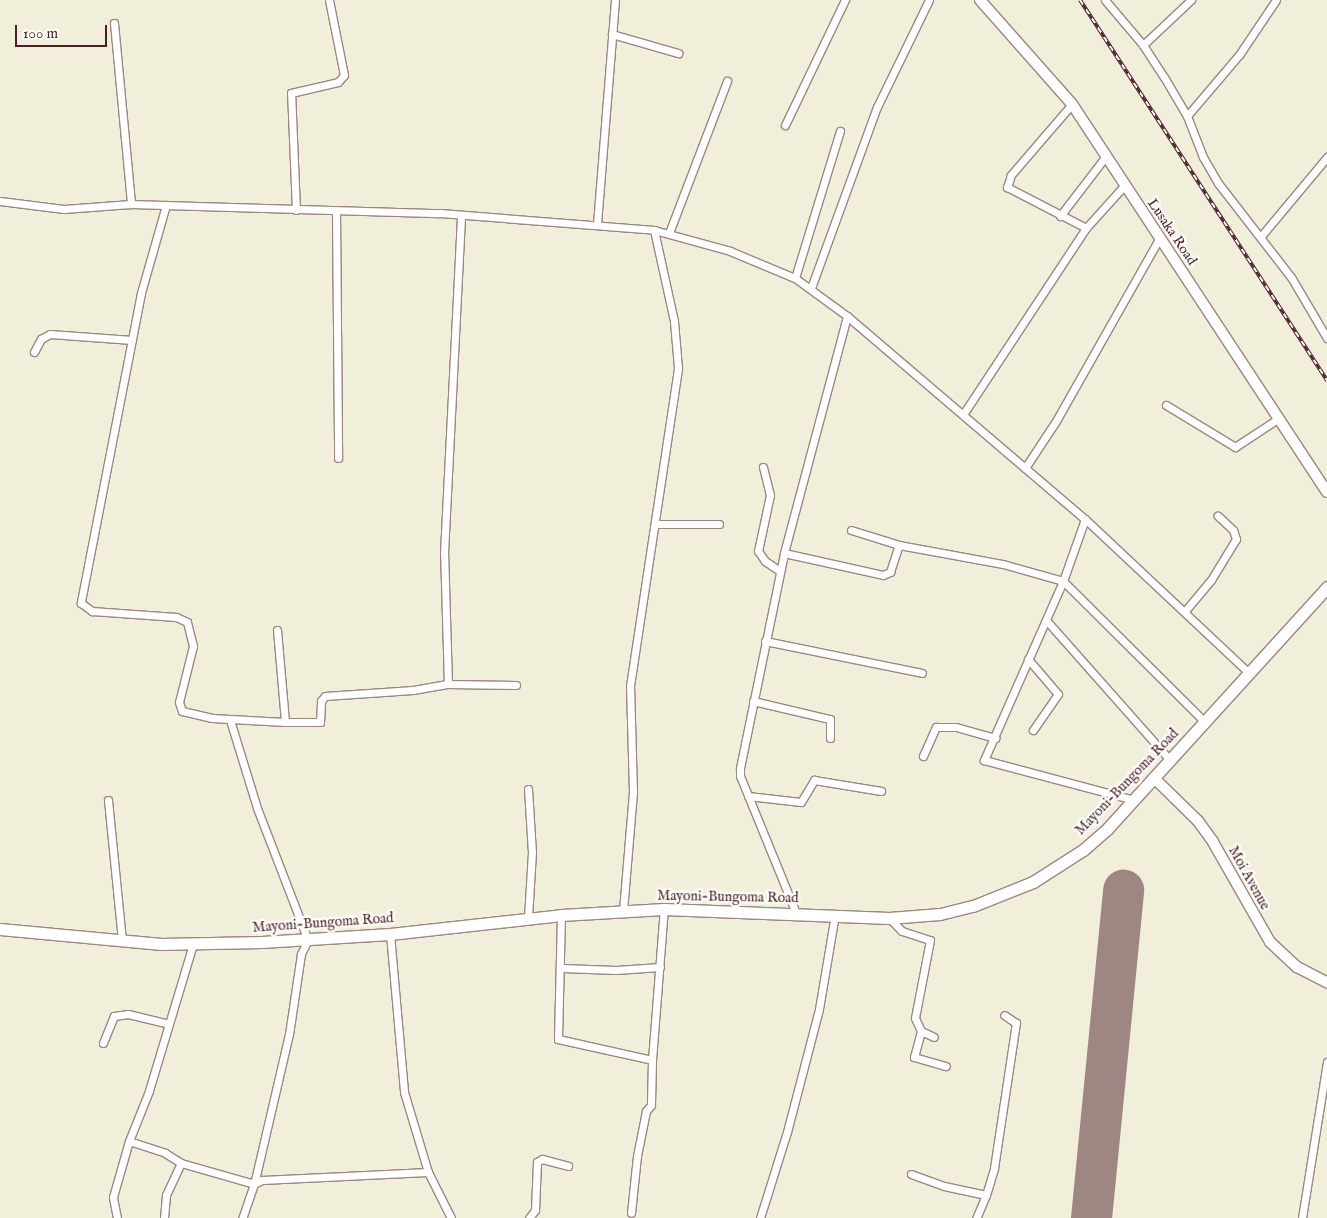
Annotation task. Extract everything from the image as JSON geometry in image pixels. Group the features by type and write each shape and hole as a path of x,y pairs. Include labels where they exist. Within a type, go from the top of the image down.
{"main road":[{"name":"Mayoni-Bungoma Road","path":"1,933 193,944 308,940 390,934 528,918 664,909 835,914 890,918 940,914 973,906 1033,882 1083,850 1134,800 1327,587"}],"street":[{"path":"296,210 291,92 338,82 344,75 329,0"},
{"path":"597,224 615,0"},
{"path":"785,125 845,0"},
{"path":"812,288 877,107 929,0"},
{"name":"Lusaka Road","path":"980,0 1072,104 1124,186 1160,237 1327,492"},
{"path":"1143,45 1191,0"},
{"path":"1187,116 1239,55 1276,0"},
{"path":"1107,1 1143,45 1187,116 1203,157 1218,183 1262,235 1326,332"},
{"path":"114,23 131,204"},
{"path":"612,34 678,53"},
{"path":"668,233 728,81"},
{"path":"1072,104 1009,178 1007,187 1086,228"},
{"path":"795,278 840,131"},
{"path":"1060,216 1106,156"},
{"path":"1262,235 1327,157"},
{"path":"964,414 1086,228 1124,186"},
{"path":"0,201 64,209 131,204 461,215 597,224 654,230 730,252 795,278 812,288 848,316 1085,519 1249,673"},
{"path":"166,205 141,293 81,603 92,611 183,619 190,626 193,646 179,706 186,713 230,720 320,722 321,701 325,696 413,690 448,684 516,685"},
{"path":"336,211 338,458"},
{"path":"448,684 444,553 461,215"},
{"path":"623,911 633,792 630,686 656,524 678,368 674,321 654,230"},
{"path":"1025,468 1056,421 1160,237"},
{"path":"796,913 740,772 784,553 848,316"},
{"path":"34,352 41,339 50,334 132,340"},
{"path":"1166,405 1235,447 1278,418"},
{"path":"763,467 770,494 758,551 766,561 780,571"},
{"path":"1185,611 1211,580 1236,539 1233,530 1218,516"},
{"path":"1085,519 1063,581 995,738 984,757 986,762 1134,800"},
{"path":"656,524 719,524"},
{"path":"850,530 900,545 1003,564 1063,581 1204,722"},
{"path":"784,553 883,574 890,572 900,545"},
{"path":"1046,620 1170,760"},
{"path":"277,630 285,722"},
{"path":"765,641 922,673"},
{"path":"1028,660 1058,694 1033,730"},
{"path":"753,701 830,719 830,738"},
{"path":"230,720 257,808 308,940 301,954 289,1034 254,1184 242,1218"},
{"path":"924,756 936,727 956,727 995,738"},
{"name":"Moi Avenue","path":"1154,778 1198,821 1213,842 1270,942 1297,967 1327,982"},
{"path":"748,796 801,802 812,780 881,791"},
{"path":"528,789 532,852 528,918"},
{"path":"108,800 122,941"},
{"path":"631,1213 637,1156 646,1111 651,1105 652,1060 664,909"},
{"path":"760,1218 787,1132 819,1009 835,914"},
{"path":"561,915 560,1042 652,1060"},
{"path":"890,918 902,931 930,940 915,1018 921,1031 914,1057 946,1066"},
{"path":"390,934 404,1092 428,1172 451,1218"},
{"path":"117,1218 113,1204 115,1187 129,1141 149,1091 193,944"},
{"path":"562,968 616,970 660,967"},
{"path":"103,1043 114,1016 128,1014 169,1024"},
{"path":"976,1218 986,1195 994,1168 1016,1023 1004,1015"},
{"path":"921,1031 934,1037"},
{"path":"1302,1218 1327,1062"},
{"path":"129,1141 165,1153 181,1164 254,1184 262,1180 428,1172"},
{"path":"529,1218 535,1210 537,1162 542,1159 568,1166"},
{"path":"164,1218 166,1195 181,1164"},
{"path":"912,1174 944,1186 986,1195"}],"runway":[{"path":"1091,1218 1123,890"}],"railway":[{"path":"1080,0 1327,381"}]}
